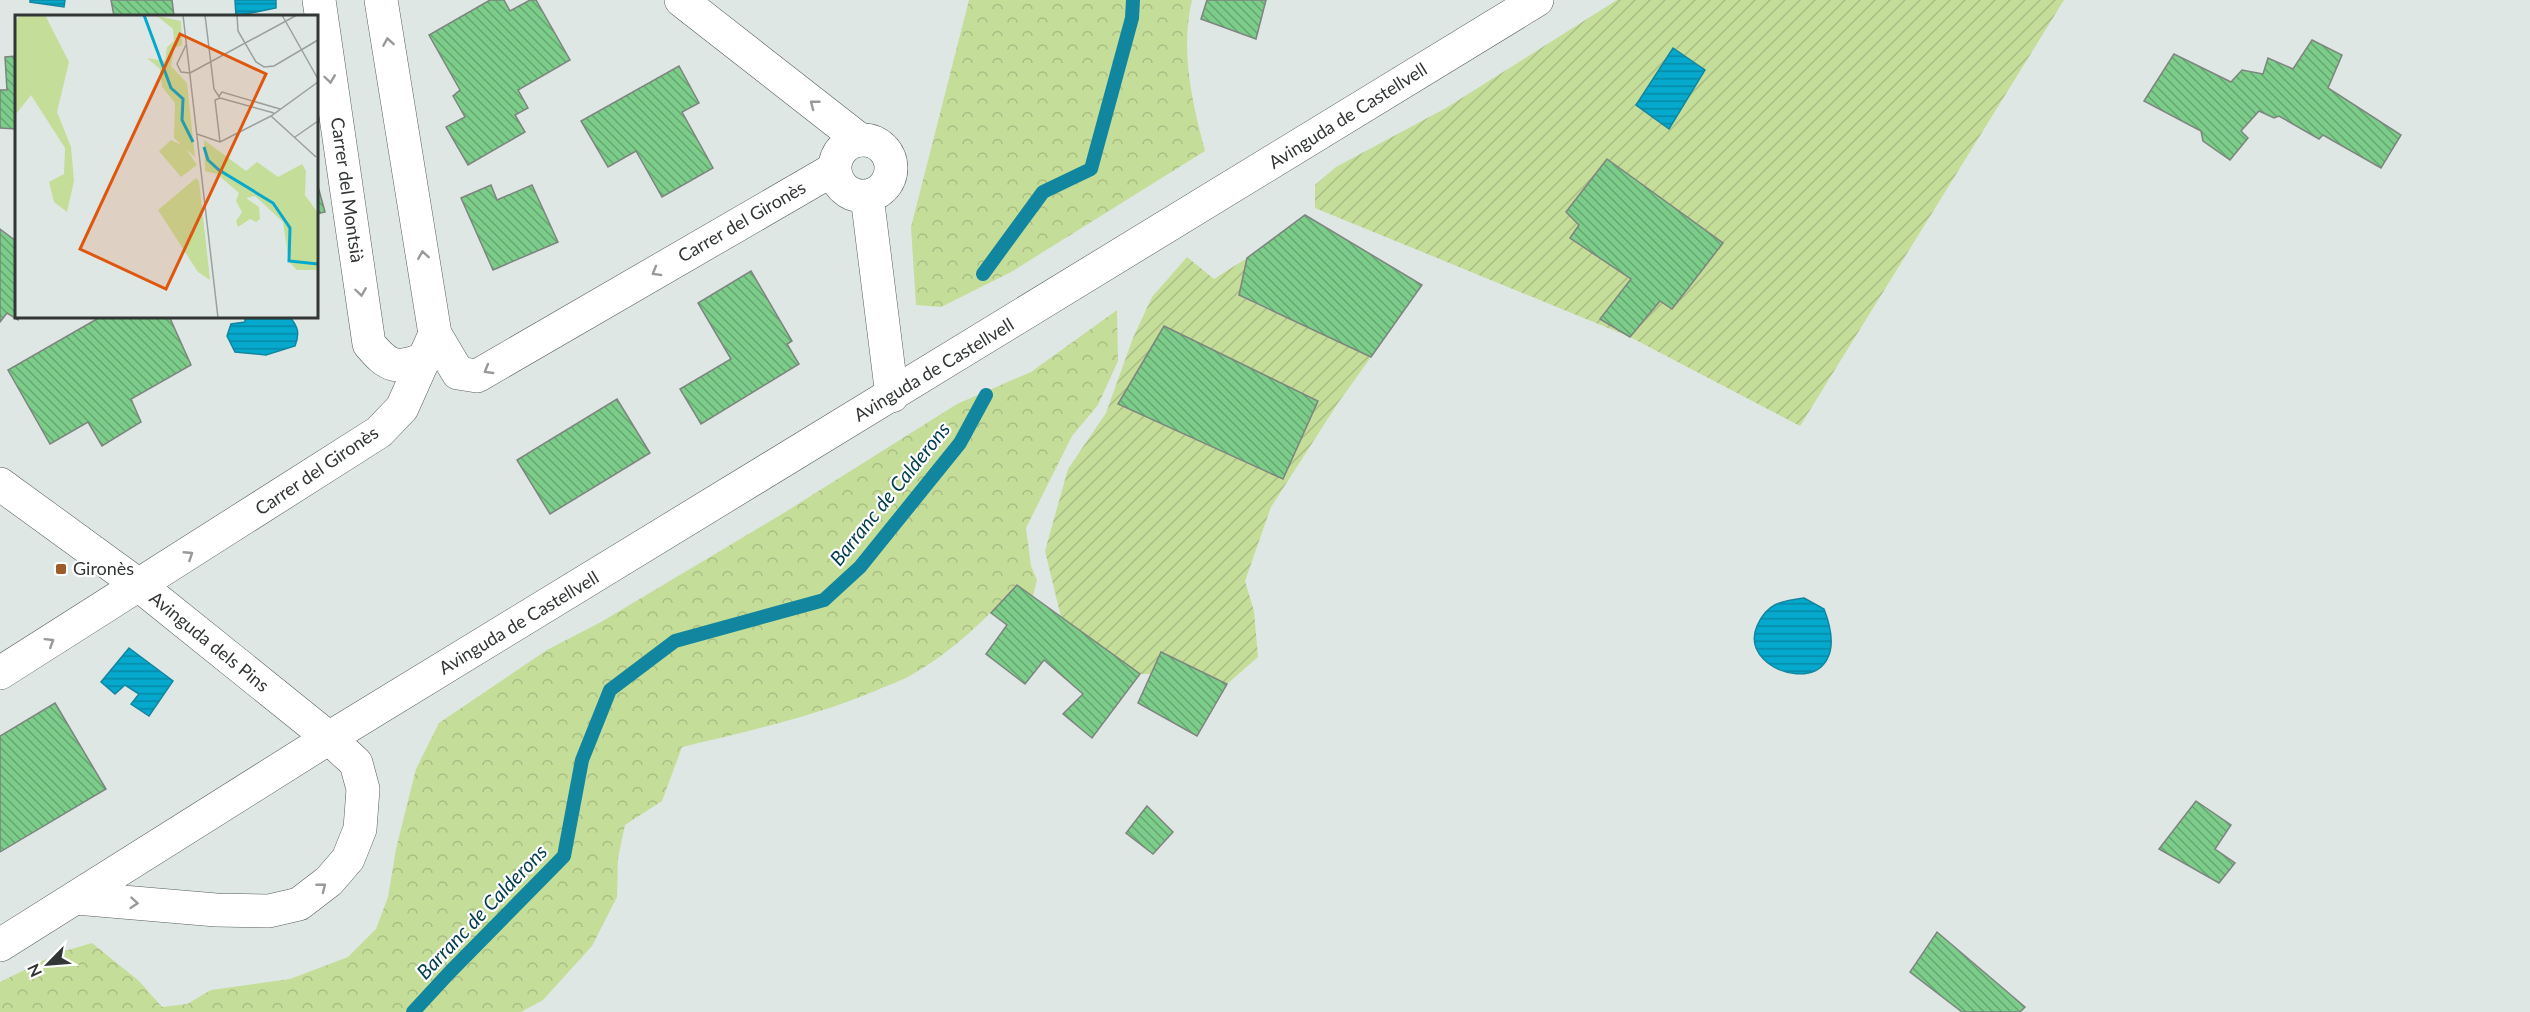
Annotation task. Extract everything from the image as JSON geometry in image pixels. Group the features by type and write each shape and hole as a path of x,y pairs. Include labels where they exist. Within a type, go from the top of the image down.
{"street":[{"name":"Carrer del Montsià","path":"319,0 369,344 383,361 394,365 408,365 431,346"},
{"path":"381,0 431,346"},
{"path":"681,0 860,140 878,144 885,151 890,160 891,169 884,187 867,196 849,192 836,178 834,169 839,152 844,146 860,140"},
{"name":"Avinguda de Castellvell","path":"0,945 329,738 1537,0"},
{"name":"Carrer del Gironès","path":"0,673 379,432 402,408 431,346 458,373 477,376 834,169"},
{"path":"867,196 892,396"},
{"name":"Avinguda dels Pins","path":"0,484 140,586 329,738 356,763 363,789 360,829 348,859 329,881 299,904 269,911 216,910 76,898"}],"green space":[{"path":"969,0 1192,0 1187,57 1192,95 1205,151 1011,272 941,307 916,305 911,227"},
{"path":"1617,0 2064,0 1800,426 1630,337 1315,208 1315,185 1336,167 1446,108"},
{"path":"1187,257 1214,279 1247,258 1239,296 1371,357 1338,403 1271,507 1245,581 1254,611 1258,657 1227,684 1161,652 1151,674 1140,674 1061,617 1045,551 1068,469 1106,413 1133,338 1152,297"},
{"path":"1117,310 1118,361 1098,405 1072,436 1026,528 1031,566 1037,580 1033,596 1017,585 955,645 928,665 900,681 804,716 682,747 662,801 625,825 618,858 617,897 592,946 543,1000 521,1012 0,1012 0,982 61,952 92,943 139,981 162,1007 187,1004 211,990 290,979 348,957 376,929 388,897 396,849 416,769 439,723 547,650 601,622 782,514 957,404 1031,372"}],"water":[{"path":"30,0 65,0 64,7 30,2"},
{"path":"235,0 276,0 276,8 236,15"},
{"path":"1673,48 1705,70 1669,129 1636,105"},
{"path":"245,318 291,318 297,330 295,346 266,355 235,352 227,336 231,324 245,322"},
{"path":"1804,598 1824,609 1831,640 1826,660 1814,671 1796,674 1779,669 1764,659 1755,644 1757,626 1765,612 1776,604"},
{"path":"129,648 173,681 149,716 131,704 139,694 125,685 115,694 101,682"}],"building":[{"path":"111,0 172,0 174,15 114,15"},
{"path":"490,0 504,0 510,11 530,0 536,0 570,60 518,90 528,108 515,115 525,132 468,165 446,127 465,117 453,96 460,90 429,35"},
{"path":"1207,0 1266,0 1256,39 1201,19"},
{"path":"2312,40 2342,55 2328,88 2401,135 2381,168 2323,135 2319,139 2279,116 2274,118 2259,111 2241,131 2248,138 2230,160 2203,141 2201,131 2144,101 2174,54 2231,82 2242,70 2263,74 2268,58 2293,69"},
{"path":"15,56 15,129 0,128 0,90 7,90 5,57"},
{"path":"679,66 699,103 682,112 713,168 662,197 636,151 608,167 581,121"},
{"path":"1607,159 1723,243 1672,309 1660,301 1630,337 1600,319 1631,279 1570,238 1579,225 1566,212"},
{"path":"491,185 497,200 532,185 558,242 493,270 461,198"},
{"path":"318,186 325,212 318,214"},
{"path":"1305,215 1422,285 1371,357 1239,295 1247,258"},
{"path":"0,229 15,240 15,318 19,318 18,320 7,313 0,322"},
{"path":"751,271 792,341 787,344 799,364 701,424 680,389 731,359 698,303"},
{"path":"99,318 170,318 191,365 131,399 141,422 102,446 88,422 50,444 8,370"},
{"path":"1164,326 1318,401 1283,479 1118,404"},
{"path":"617,399 650,453 550,514 517,460"},
{"path":"1017,585 1140,674 1092,738 1063,714 1083,694 1044,660 1025,684 986,654 1007,625 991,613"},
{"path":"1161,652 1227,684 1197,736 1138,703"},
{"path":"55,703 106,789 0,852 0,736"},
{"path":"2196,801 2231,825 2215,849 2235,863 2219,883 2159,849"},
{"path":"1147,806 1173,832 1153,854 1126,833"},
{"path":"1937,932 2025,1007 2020,1012 1962,1012 1910,972"}],"waterway":[{"name":"Barranc de Calderons","path":"983,274 1043,192 1091,169 1132,18 1133,0"},
{"name":"Barranc de Calderons","path":"413,1012 564,856 582,760 610,690 675,641 824,600 860,567 960,443 986,395"}],"place":[{"name":"Gironès","path":"61,569"}]}
